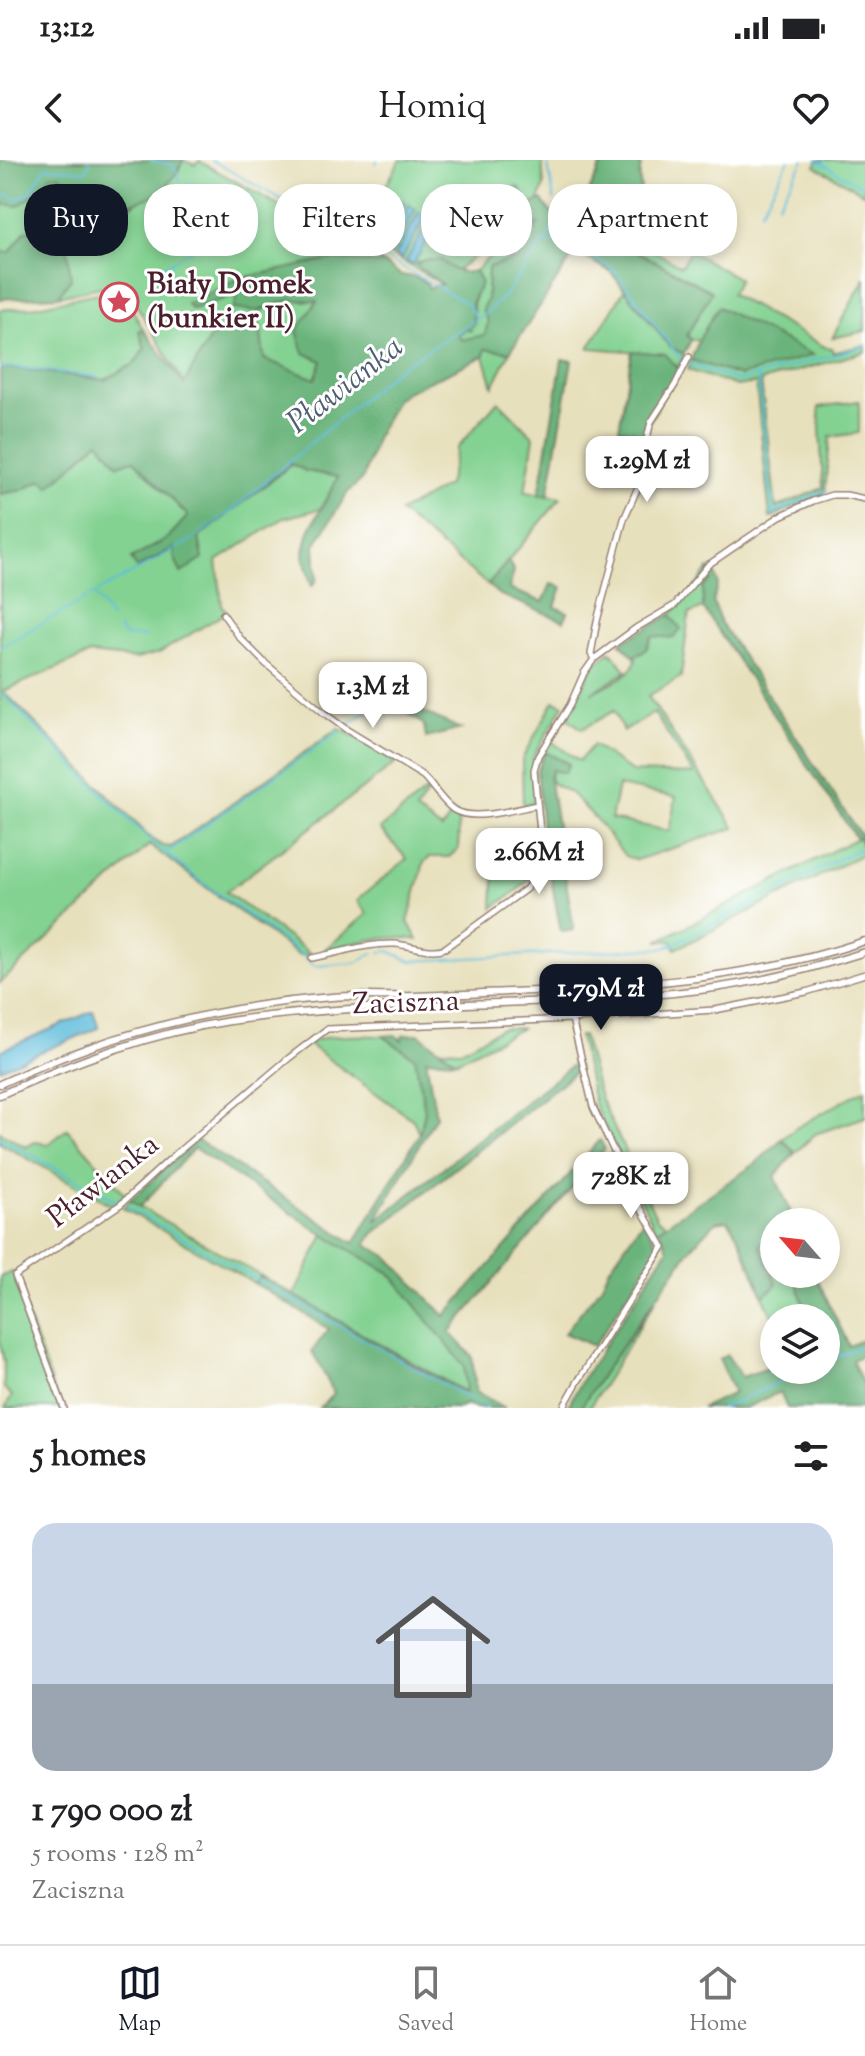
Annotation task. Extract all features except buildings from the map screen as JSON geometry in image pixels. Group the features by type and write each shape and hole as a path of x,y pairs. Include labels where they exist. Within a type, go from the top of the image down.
{"street":[{"path":"594,659 591,654 597,621 624,519 638,487 651,422 689,357"},
{"path":"312,958 366,946 394,944 437,951 526,889 537,873 542,852 534,770 538,756 594,659 628,633 675,605 708,565 780,516 832,495 865,499"},
{"path":"223,614 240,638 265,663 347,730 423,776 452,809 485,814 537,805"},
{"path":"0,1084 83,1049 149,1028 249,1007 333,997 588,989 673,981 760,968 865,941"},
{"path":"0,1095 126,1046 227,1022 329,1009 588,999 676,992 762,979 865,952"},
{"name":"Zaciszna","path":"327,1029 715,1010 806,992 865,974"},
{"path":"563,1408 663,1247 640,1207 593,1107 572,1019"},
{"name":"Pławianka","path":"64,1408 15,1276 121,1204 266,1077 327,1029"}],"green space":[{"path":"0,160 183,160 168,184 144,184 144,200 128,204 128,184 70,184 60,175 50,175 48,184 24,184 24,202 18,206 4,204 0,216"},
{"path":"183,160 195,165 199,161 241,184 163,184 177,174"},
{"path":"400,160 542,160 544,186 532,213 532,184 421,184 421,256 476,256 440,283 393,256 405,256 405,184 387,184"},
{"path":"602,160 644,160 640,184 592,184"},
{"path":"818,160 865,160 865,194 815,166"},
{"path":"49,175 60,175 70,184 35,184"},
{"path":"24,191 24,256 128,256 128,206 144,197 144,256 258,256 258,194 274,203 274,256 371,256 385,264 332,259 192,309 239,295 258,311 290,300 317,301 322,361 315,380 264,359 260,325 210,338 184,384 131,296 121,287 110,285 58,296 71,279 10,252 0,252 0,216 4,204"},
{"path":"542,200 548,208 548,256 572,256 510,352 485,349 484,356 406,392 396,400 377,436 363,478 348,492 315,545 317,579 312,586 303,556 309,531 338,477 306,471 291,464 199,537 203,559 181,573 174,557 174,548 137,568 131,559 167,539 188,516 134,460 118,465 99,441 49,487 42,480 22,490 0,494 0,369 105,380 134,364 145,348 139,331 143,329 184,384 210,338 233,325 260,325 264,359 315,379 322,361 304,353 297,331 317,301 290,300 258,311 233,309 238,295 192,309 187,304 238,279 332,259 385,264 401,275 427,283 429,288 442,284 416,264 424,260 441,260 457,271 475,271 481,283 472,303 473,324 470,331 466,329 458,335 461,340 485,335 488,322 482,309 487,299 488,267 519,256 532,256 532,234 539,223 532,228 532,204"},
{"path":"24,232 24,256 68,256 71,279 58,296 0,299 0,252 10,252"},
{"path":"490,256 510,256 511,261 488,267 487,299 482,309 488,322 485,335 461,340 458,334 475,324 474,303 481,283 475,271"},
{"path":"582,256 645,256 712,292 687,335 691,340 684,354 670,347 610,271"},
{"path":"645,256 663,256 681,266 687,256 699,256 739,279 731,294 825,347 832,348 833,353 865,345 865,352 761,381 776,508 823,488 819,407 859,401 859,433 830,437 825,493 770,518 756,383 737,386 688,370 691,360 740,376 718,307 699,340 691,340 687,335 711,291"},
{"path":"865,278 865,331 832,338"},
{"path":"625,289 670,347 684,354 678,368 665,354 589,348"},
{"path":"112,290 125,296 143,329 139,331 145,348 134,364 105,380 0,369 0,310 32,307"},
{"path":"718,307 813,355 740,376 691,360"},
{"path":"485,349 510,352 493,386 484,356"},
{"path":"632,351 665,354 678,369 671,385 661,389 657,409 644,437 634,437 634,431 619,429"},
{"path":"562,360 572,360 548,496 539,495"},
{"path":"498,401 534,437 525,492 561,498 488,585 400,512 448,485 457,448"},
{"path":"99,441 134,460 188,516 167,539 132,559 137,568 174,547 198,538 292,464 306,471 339,477 320,509 284,518 217,561 222,605 227,612 159,653 136,659 90,654 3,691 153,840 163,846 171,847 339,728 396,763 226,892 311,954 298,955 149,845 0,983 0,494 22,490 42,480 50,487"},
{"path":"508,561 514,571 509,589 543,602 551,584 562,587 555,607 568,612 564,621 498,594 488,585"},
{"path":"713,568 718,583 713,601 720,622 857,830 861,835 865,833 865,844 860,837 856,838 703,608 703,587 711,580 708,570"},
{"path":"708,570 711,580 703,587 703,608 689,614 681,677 648,696 735,828 636,860 625,856 571,793 550,782 551,770 545,752 551,741 579,761 593,745 632,772 694,774 654,713 623,731 614,711 582,729 566,717 594,665 610,651 627,671 591,693 629,671 636,659 634,656 646,649 652,636 681,629 670,615","holes":["618,786 676,797 669,831 611,819"]},
{"path":"670,615 681,629 674,638 652,636 646,649 634,656 620,643"},
{"path":"394,691 421,711 461,729 426,738 424,725 388,698"},
{"path":"554,701 564,705 533,757 534,802 523,805 522,759"},
{"path":"545,752 569,764 564,773 552,770 549,777 574,930 561,932 542,830 537,770"},
{"path":"431,787 416,811 442,829 453,812 458,817 459,848 449,857 430,857 424,862 408,922 418,940 382,938 323,951 367,914 357,900 407,859 380,829"},
{"path":"859,837 862,845 865,844 865,853 676,949 672,941 658,941"},
{"path":"537,838 532,873 521,887 493,908 496,843"},
{"path":"502,1028 522,1028 456,1061 440,1049 461,1050"},
{"path":"418,1034 456,1061 426,1059 436,1116 375,1222 576,1062 579,1069 374,1233 366,1244 388,1257 445,1316 600,1140 605,1149 450,1332 472,1356 476,1392 505,1408 474,1408 466,1404 458,1408 320,1408 334,1393 312,1351 329,1329 254,1283 261,1276 466,1393 464,1366 390,1273 324,1235 194,1148 140,1207 130,1200 197,1140 354,1243 420,1133 425,1111 415,1058 383,1036 395,1035 402,1040 403,1035"},
{"path":"383,1036 415,1058 425,1111 420,1133 413,1120 308,1044 334,1037"},
{"path":"579,1036 583,1036 600,1098 657,1219 666,1224 656,1230 595,1106"},
{"path":"865,1089 865,1117 815,1134 795,1153 782,1139 796,1128"},
{"path":"67,1129 126,1195 113,1206 0,1143 0,1132 26,1147 35,1142 49,1144"},
{"path":"782,1139 795,1153 775,1176 789,1208 760,1208 760,1288 773,1288 763,1296 741,1242 728,1220 716,1222 691,1248 580,1408 567,1408 668,1249 659,1229 755,1164"},
{"path":"130,1200 261,1276 254,1283 123,1208"},
{"path":"643,1220 659,1247 594,1346 564,1333 601,1287 609,1269"},
{"path":"324,1235 390,1273 465,1366 467,1393 294,1295"},
{"path":"12,1272 60,1408 5,1408 12,1396 4,1388 4,1361 0,1344 0,1277"},
{"path":"773,1288 798,1288 803,1304 767,1304 763,1296"},
{"path":"798,1288 822,1288 829,1304 803,1304"},
{"path":"656,1300 589,1408 580,1408 603,1373"},
{"path":"840,1327 849,1346 865,1339 865,1354 852,1360 865,1389 865,1408 787,1408 780,1392 745,1408 701,1408 734,1393 719,1359 727,1355 742,1377 760,1371 760,1384 840,1384"}],"water":[{"path":"409,205 416,209 405,228 405,212"},
{"path":"421,213 421,225 405,254 405,237"},
{"path":"421,234 421,251 413,265 406,261"},
{"path":"93,1011 99,1028 0,1069 0,1051"}],"waterway":[{"path":"0,198 9,195 16,199 29,194 46,167 85,171 89,160"},
{"path":"150,160 171,164 180,181"},
{"path":"211,160 274,195"},
{"path":"547,160 551,184"},
{"path":"761,211 789,160"},
{"path":"778,204 804,160"},
{"path":"816,160 822,163"},
{"path":"825,160 823,164 865,188"},
{"path":"158,271 246,213 252,201 227,203 214,189 187,183"},
{"name":"Pławianka","path":"0,647 198,536 396,370 486,313 504,296 548,236"},
{"name":"Pławianka","path":"545,242 568,245 610,267 683,361"},
{"path":"382,256 468,304 476,318"},
{"name":"Pławianka","path":"689,364 739,381 865,346"},
{"path":"0,368 99,377"},
{"path":"758,376 773,514 827,490"},
{"path":"95,596 111,618"},
{"path":"119,629 124,636 146,637"},
{"path":"0,696 3,694 155,844 315,966 356,963 374,953"},
{"path":"348,725 384,699"},
{"path":"167,851 340,731"},
{"path":"380,952 389,951 410,961 665,948 865,846"},
{"path":"0,1138 116,1201"},
{"path":"126,1206 486,1408"},
{"path":"840,1356 865,1344"},
{"path":"722,1408 776,1384"}],"place":[{"name":"Biały Domek (bunkier II)","path":"119,302"}]}
